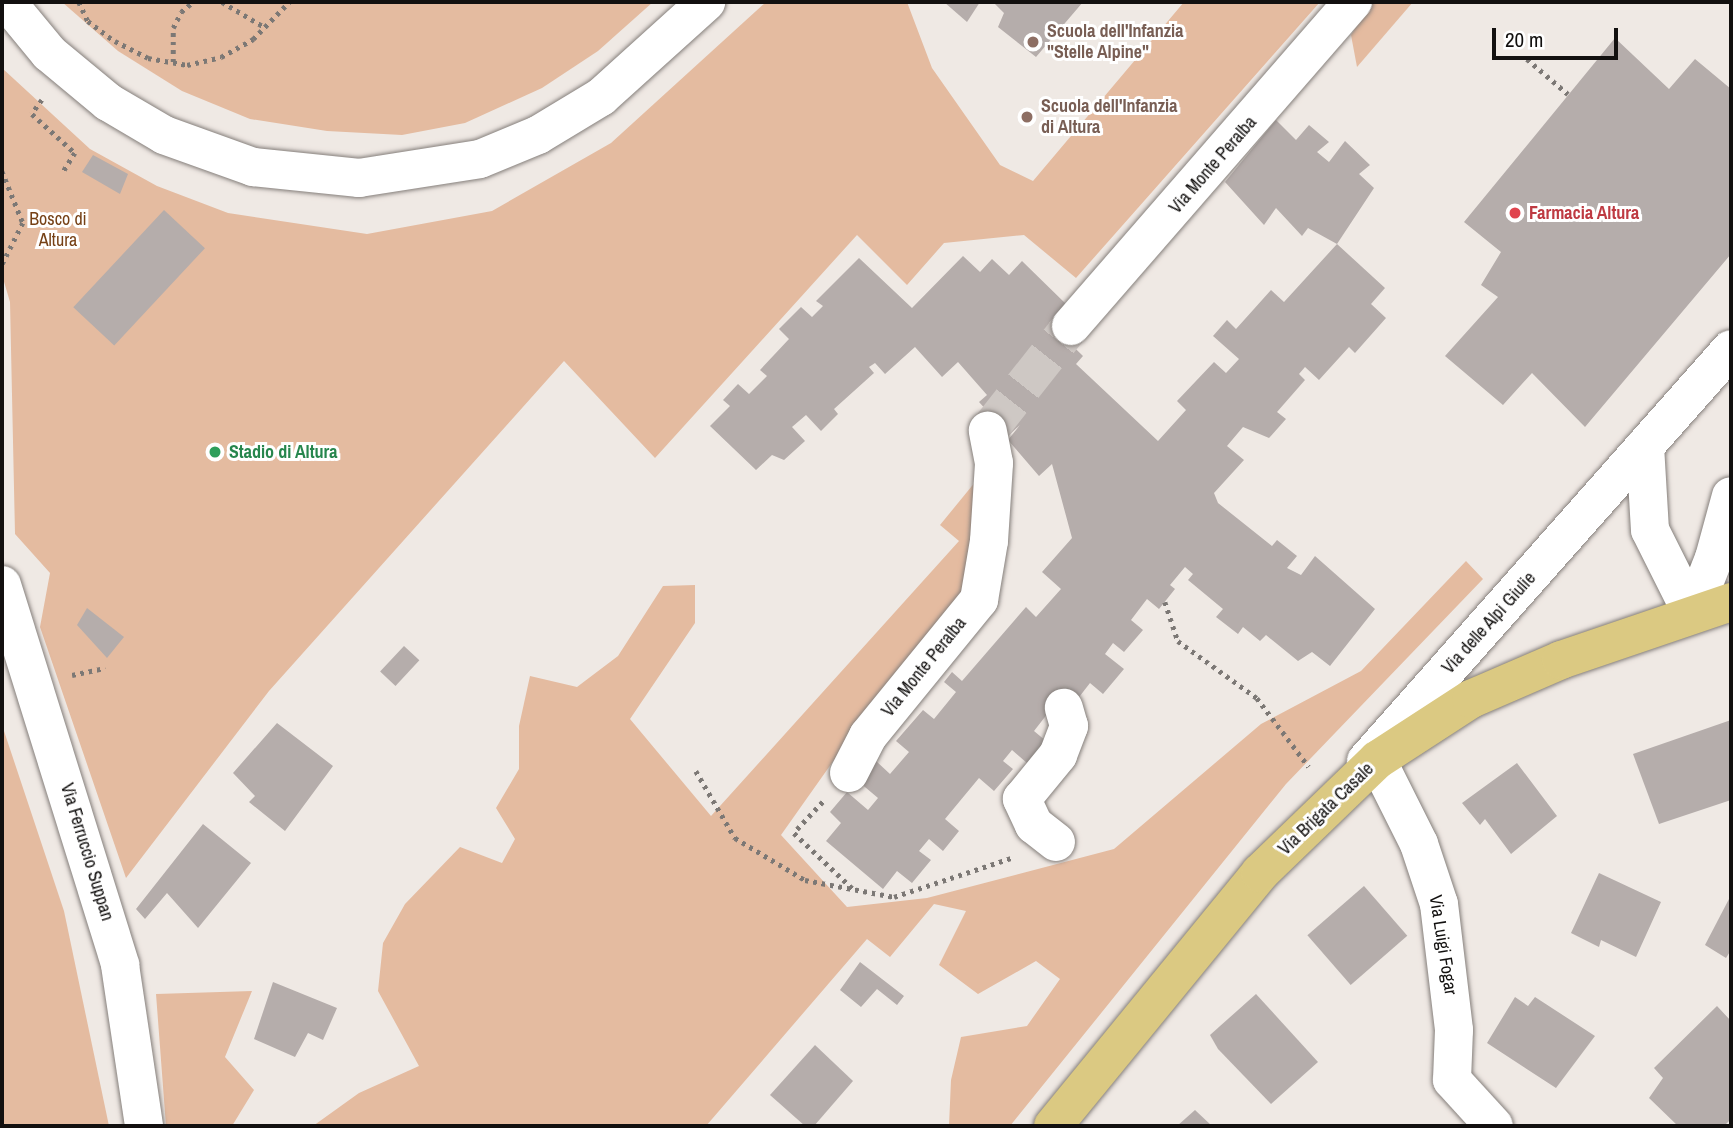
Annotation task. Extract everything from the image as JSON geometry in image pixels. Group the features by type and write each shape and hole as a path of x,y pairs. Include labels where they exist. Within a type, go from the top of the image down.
{"main road":[{"name":"Via Brigata Casale","path":"1053,1126 1260,873 1333,799 1377,760 1471,699 1561,660 1731,602"}],"street":[{"path":"7,2 49,53 108,102 164,135 253,167 359,178 480,159 538,135 601,97 706,2"},
{"name":"Via Monte Peralba","path":"1071,326 1353,2"},
{"name":"Via delle Alpi Giulie","path":"1333,799 1731,349"},
{"name":"Via Monte Peralba","path":"849,773 868,736 979,600 989,541 993,463 988,431"},
{"path":"1645,446 1650,530 1692,614"},
{"path":"1692,614 1714,558 1731,496"},
{"name":"Via Ferruccio Suppan","path":"2,585 120,965 144,1126"},
{"path":"1056,842 1034,825 1022,799 1058,755 1069,726 1064,708"},
{"name":"Via Luigi Fogar","path":"1377,760 1419,844 1439,904 1454,1030 1452,1080 1494,1126"}],"path":[{"path":"79,2 88,21 115,41 148,58 187,65 220,57 266,28 289,2"},
{"path":"173,62 173,28 181,12 193,2"},
{"path":"222,2 266,28"},
{"path":"1527,60 1568,94"},
{"path":"46,95 32,114 75,153 62,174"},
{"path":"2,171 23,223 2,265"},
{"path":"1165,602 1178,641 1258,698 1333,799"},
{"path":"696,771 735,838 804,880 854,890 894,897 1056,842"},
{"path":"794,833 854,890"}],"green space":[{"path":"62,2 653,2 598,51 542,88 465,123 402,135 327,131 250,119 182,91 118,51"},
{"name":"Bosco di Altura","path":"766,2 907,2 932,68 1000,165 1033,181 1184,2 1320,2 1076,278 1024,235 944,243 907,285 857,235 655,458 564,361 269,691 126,878 40,627 50,573 15,534 10,302 2,275 2,68 90,149 157,186 228,213 367,234 492,211 611,143"},
{"path":"1372,2 1413,2 1357,67 1351,35"},
{"path":"976,481 970,585 846,743 781,835 847,907 927,898 1114,849 1261,724 1361,671 1466,561 1483,579 1286,784 1010,1126 949,1126 951,1080 961,1037 1027,1026 1060,979 1036,961 978,994 939,965 966,911 934,904 890,957 867,939 706,1126 313,1126 359,1093 419,1066 378,991 383,943 405,904 460,847 502,863 515,839 496,808 519,769 519,726 530,676 577,687 618,656 663,586 695,585 695,623 630,719 711,816 959,541 940,525"},
{"path":"2,725 64,911 109,1126 2,1126"},
{"path":"252,991 225,1057 254,1090 232,1126 166,1126 156,994"}],"building":[{"path":"944,2 980,2 967,22"},
{"name":"Scuola dell'Infanzia \"Stelle Alpine\"","path":"993,2 1083,2 1036,57 998,27 1004,13"},
{"path":"1615,38 1669,89 1695,59 1731,89 1731,254 1585,427 1532,373 1503,405 1445,356 1498,297 1481,285 1501,252 1464,222"},
{"path":"1276,120 1296,140 1309,125 1329,142 1317,152 1329,162 1345,141 1370,165 1359,174 1374,188 1337,244 1308,228 1302,236 1276,208 1264,225 1225,182"},
{"path":"93,155 128,174 120,194 82,172"},
{"path":"164,210 205,248 114,345 73,307"},
{"path":"1337,244 1385,288 1371,304 1386,318 1355,353 1349,347 1319,380 1305,367 1299,374 1305,380 1277,412 1286,419 1269,438 1243,427 1227,446 1244,460 1214,493 1218,503 1272,546 1277,540 1297,556 1287,568 1301,575 1315,556 1375,609 1330,666 1312,652 1298,661 1266,635 1260,641 1243,627 1238,634 1216,617 1223,609 1188,580 1193,574 1185,567 1170,585 1175,589 1159,609 1147,599 1131,620 1143,630 1124,652 1113,643 1105,654 1124,669 1103,694 1090,683 1076,701 1048,713 1034,731 1046,741 1027,763 1012,750 1003,761 1013,769 994,791 979,778 945,819 959,831 943,851 929,839 919,851 931,860 912,883 897,871 883,889 826,841 841,823 830,812 847,792 868,810 878,798 859,782 876,761 890,774 909,752 896,741 923,710 934,719 956,692 944,682 952,672 962,681 1026,607 1036,617 1061,589 1042,572 1072,538 1052,464 1039,476 1008,440 1020,425 1009,435 979,402 987,395 958,362 942,377 915,347 885,374 875,363 869,367 874,373 834,409 838,414 821,431 806,415 792,427 805,441 784,460 772,455 756,470 710,426 730,406 723,400 738,384 749,394 767,376 760,370 789,339 779,329 801,307 812,317 823,306 816,301 859,258 912,308 963,256 980,272 992,259 1009,275 1022,261 1067,305 1049,323 1083,356 1076,364 1158,441 1186,410 1177,401 1214,362 1226,373 1239,359 1213,336 1227,320 1236,329 1271,290 1284,302"},
{"path":"87,608 124,637 107,658 77,625"},
{"path":"404,646 419,660 395,686 380,672"},
{"path":"1731,720 1731,800 1659,824 1633,754"},
{"path":"277,723 333,766 285,831 249,802 255,796 233,773"},
{"path":"1517,763 1557,816 1511,854 1485,819 1480,825 1462,803"},
{"path":"203,824 251,863 198,928 167,893 145,919 136,909"},
{"path":"1599,873 1661,902 1636,957 1601,940 1599,947 1571,933"},
{"path":"1364,886 1407,936 1351,985 1307,935"},
{"path":"1729,899 1731,950 1726,958 1705,945"},
{"path":"860,962 904,996 897,1005 877,989 861,1007 840,990"},
{"path":"273,982 337,1008 323,1040 308,1033 295,1057 254,1039"},
{"path":"1256,994 1318,1062 1271,1104 1218,1049 1210,1035"},
{"path":"1515,997 1528,1006 1535,997 1595,1036 1556,1088 1487,1043"},
{"path":"1717,1006 1731,1021 1731,1119 1724,1126 1678,1126 1649,1098 1663,1078 1654,1068"},
{"path":"815,1045 853,1081 814,1126 805,1126 770,1095"},
{"path":"1195,1110 1212,1126 1177,1126"}],"tunnel":[{"path":"988,431 1071,326"}],"place":[{"name":"Scuola dell'Infanzia \"Stelle Alpine\"","path":"1033,42"},
{"name":"Scuola dell'Infanzia di Altura","path":"1027,117"},
{"name":"Farmacia Altura","path":"1515,213"},
{"name":"Stadio di Altura","path":"215,452"}]}
